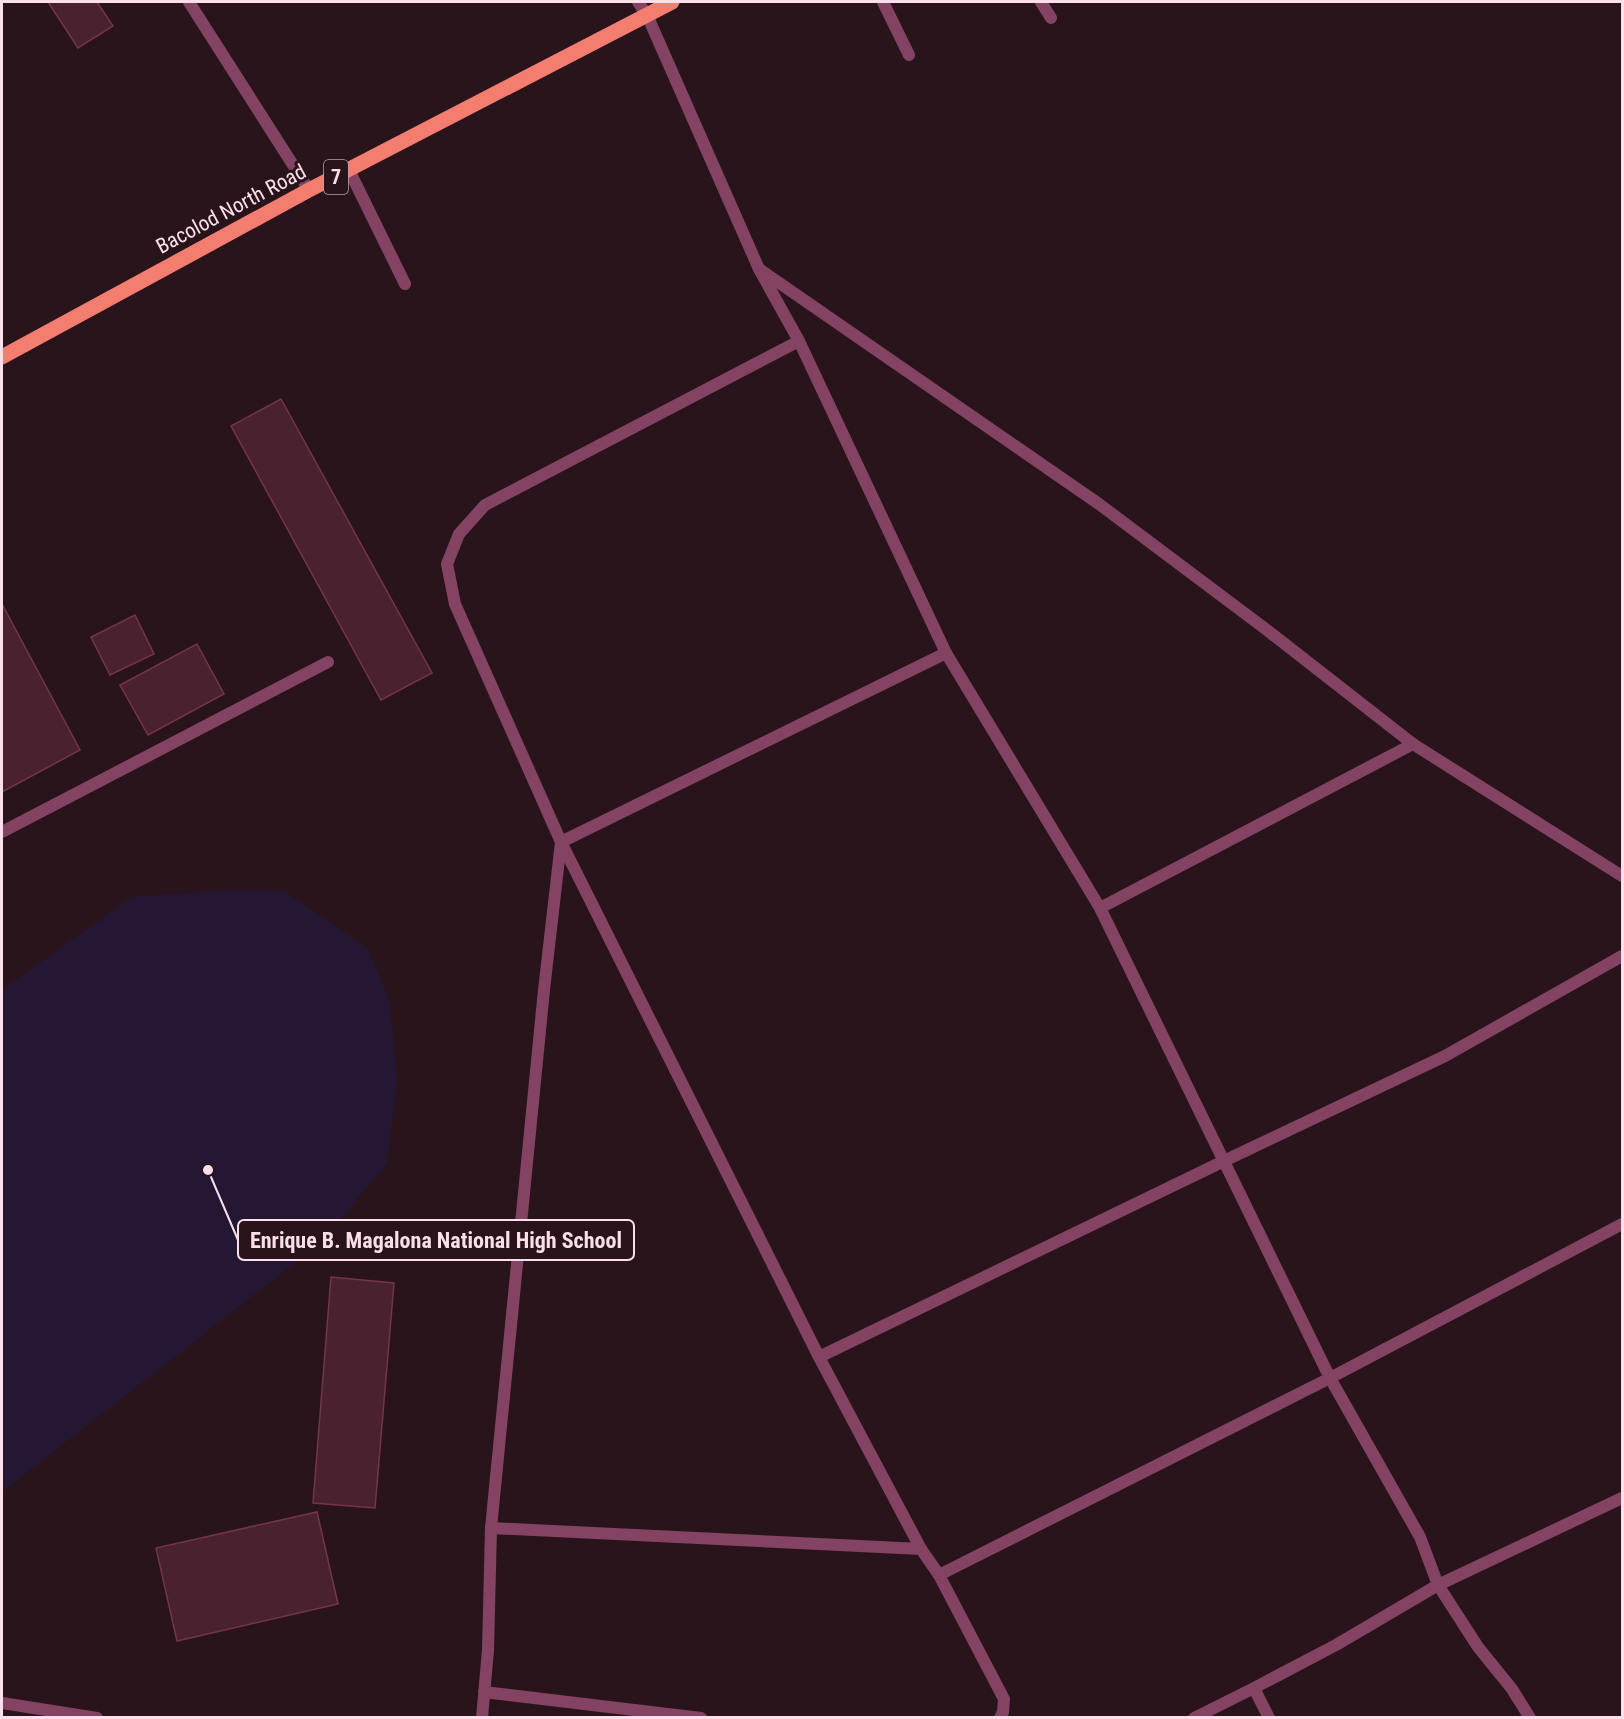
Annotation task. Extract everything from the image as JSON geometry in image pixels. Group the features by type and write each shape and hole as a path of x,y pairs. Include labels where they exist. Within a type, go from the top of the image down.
{"main road":[{"name":"Bacolod North Road","path":"2,357 309,190 672,2"}],"street":[{"path":"189,2 309,190"},
{"path":"638,2 647,15 759,269 799,341 946,653 1100,908 1330,1378 1420,1537 1438,1585 1530,1718"},
{"path":"883,2 909,55"},
{"path":"1041,2 1051,18"},
{"path":"349,170 405,284"},
{"path":"759,269 1099,504 1263,627 1413,744 1623,876"},
{"path":"799,341 485,505 459,534 447,564 455,604 561,842 819,1357 921,1549 939,1575 1004,1699 1000,1718"},
{"path":"561,842 946,653"},
{"path":"2,832 328,662"},
{"path":"1100,908 1413,744"},
{"path":"482,1718 488,1650 491,1528 539,1037 561,842"},
{"path":"819,1357 1445,1056 1623,956"},
{"path":"939,1575 1330,1378 1623,1224"},
{"path":"1194,1718 1336,1645 1438,1585 1623,1498"},
{"path":"491,1528 921,1549"},
{"path":"1254,1688 1269,1718"},
{"path":"484,1692 701,1718"},
{"path":"2,1703 97,1718"}],"shaded area":[{"path":"215,891 284,891 368,949 390,1002 397,1081 387,1164 319,1244 2,1492 2,990 132,897"}],"building":[{"path":"48,2 97,2 113,26 78,48"},
{"path":"281,399 432,673 381,700 231,426"},
{"path":"2,604 80,750 2,792"},
{"path":"135,615 154,654 110,675 91,637"},
{"path":"197,644 224,694 148,735 120,685"},
{"path":"331,1277 394,1283 375,1508 313,1503"},
{"path":"317,1512 338,1604 177,1641 156,1548"}],"place":[{"name":"Enrique B. Magalona National High School","path":"208,1170"}]}
